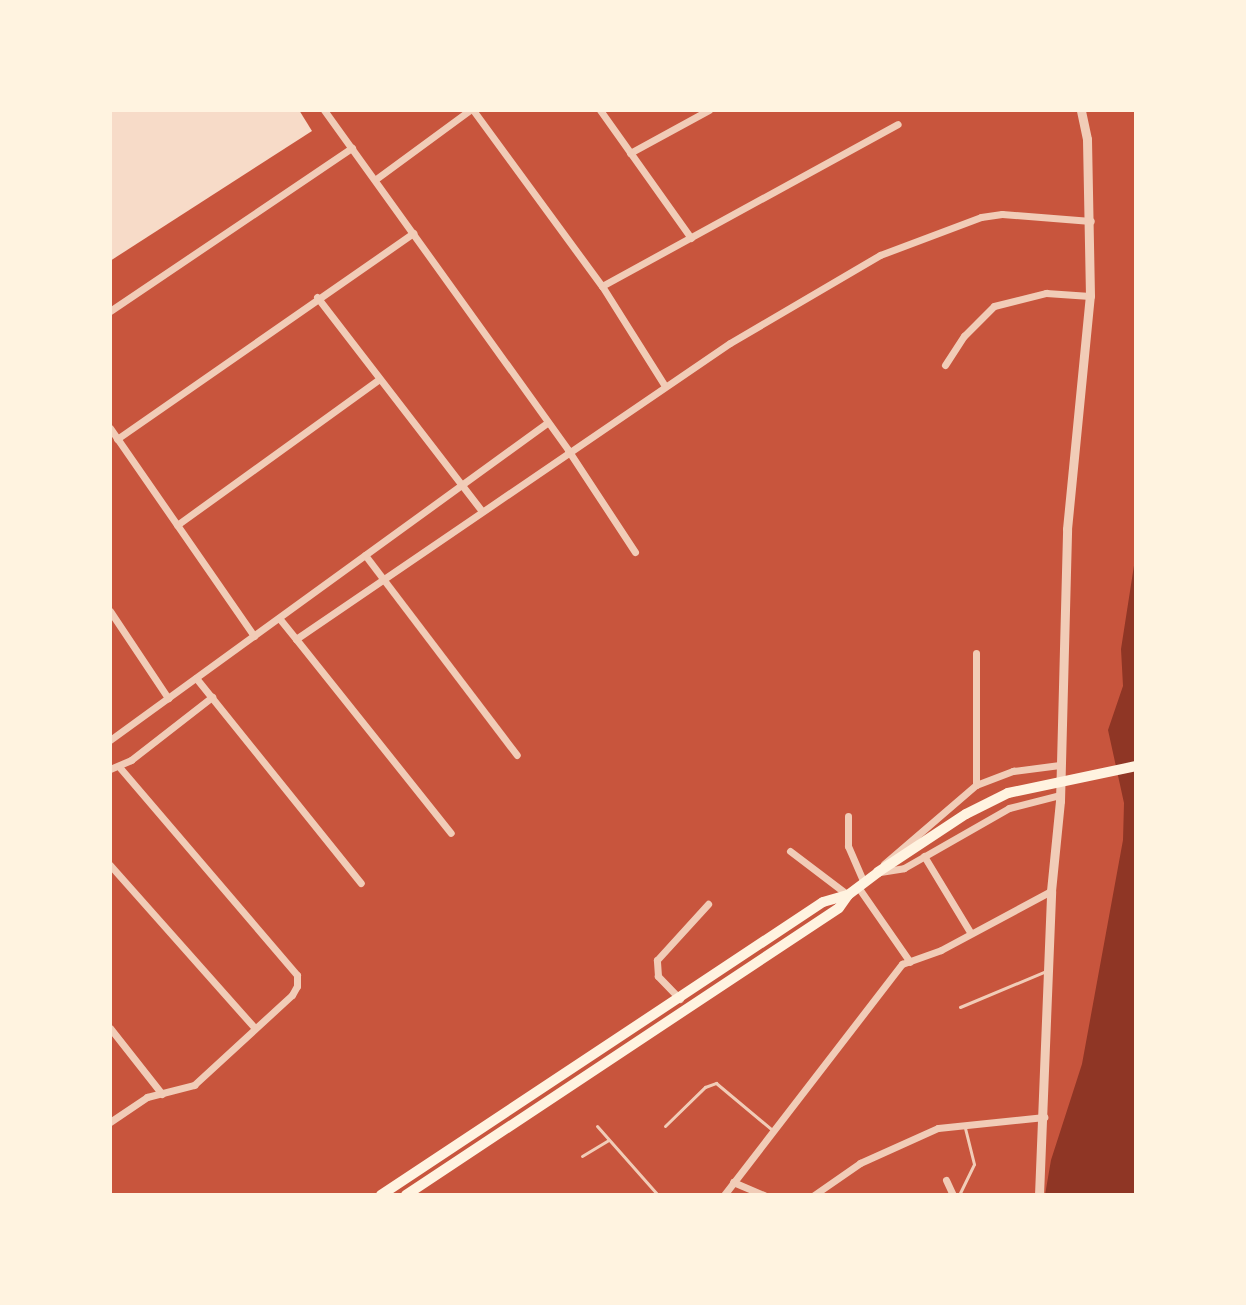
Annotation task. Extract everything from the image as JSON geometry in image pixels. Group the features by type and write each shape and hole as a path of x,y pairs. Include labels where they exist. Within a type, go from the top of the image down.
{"main road":[{"path":"406,1195 839,908 848,895 878,872 966,814 1008,793 1136,766"},
{"path":"381,1195 828,898 848,895"}],"street":[{"path":"324,110 568,450 635,552"},
{"path":"376,179 471,110 602,286 665,386"},
{"path":"600,110 691,238"},
{"path":"630,153 709,110"},
{"path":"1039,1195 1051,891 1060,795 1067,529 1090,296 1091,221 1087,139 1081,110"},
{"path":"602,286 898,124"},
{"path":"110,311 352,148"},
{"path":"296,639 568,450 824,285 927,234 964,220 1002,214 1091,221"},
{"path":"117,439 413,233"},
{"path":"945,365 964,336 994,306 1046,293 1090,296"},
{"path":"317,297 482,511"},
{"path":"177,525 378,380"},
{"path":"110,740 547,423"},
{"path":"110,428 254,636"},
{"path":"365,555 517,755"},
{"path":"110,611 168,698"},
{"path":"279,618 451,833"},
{"path":"976,653 976,785"},
{"path":"196,678 361,883"},
{"path":"110,769 120,768 212,697"},
{"path":"878,872 892,856 976,785 1013,771 1060,765"},
{"path":"110,1122 133,1104 194,1085 292,995 297,986 297,975 120,768"},
{"path":"878,872 897,871 1009,808 1060,795"},
{"path":"848,816 848,846 861,885 910,962"},
{"path":"790,851 848,895"},
{"path":"924,856 970,932"},
{"path":"110,865 254,1027"},
{"path":"724,1195 771,1129 902,964 941,950 1051,891"},
{"path":"680,999 658,976 657,960 708,904"},
{"path":"110,1028 162,1094"},
{"path":"816,1194 833,1179 898,1144 938,1128 1044,1117"},
{"path":"946,1180 953,1195"},
{"path":"733,1182 764,1195"}],"lane":[{"path":"960,1007 1050,970"},
{"path":"665,1126 705,1087 716,1083 771,1129"},
{"path":"959,1195 974,1164 964,1125"},
{"path":"597,1126 658,1195"},
{"path":"582,1156 609,1140"}],"shaded area":[{"path":"1136,467 1136,1195 1045,1195 1051,1160 1082,1064 1123,840 1124,803 1108,730 1123,686 1121,649 1135,559"}],"building":[{"path":"110,110 299,110 312,131 110,261"}]}
